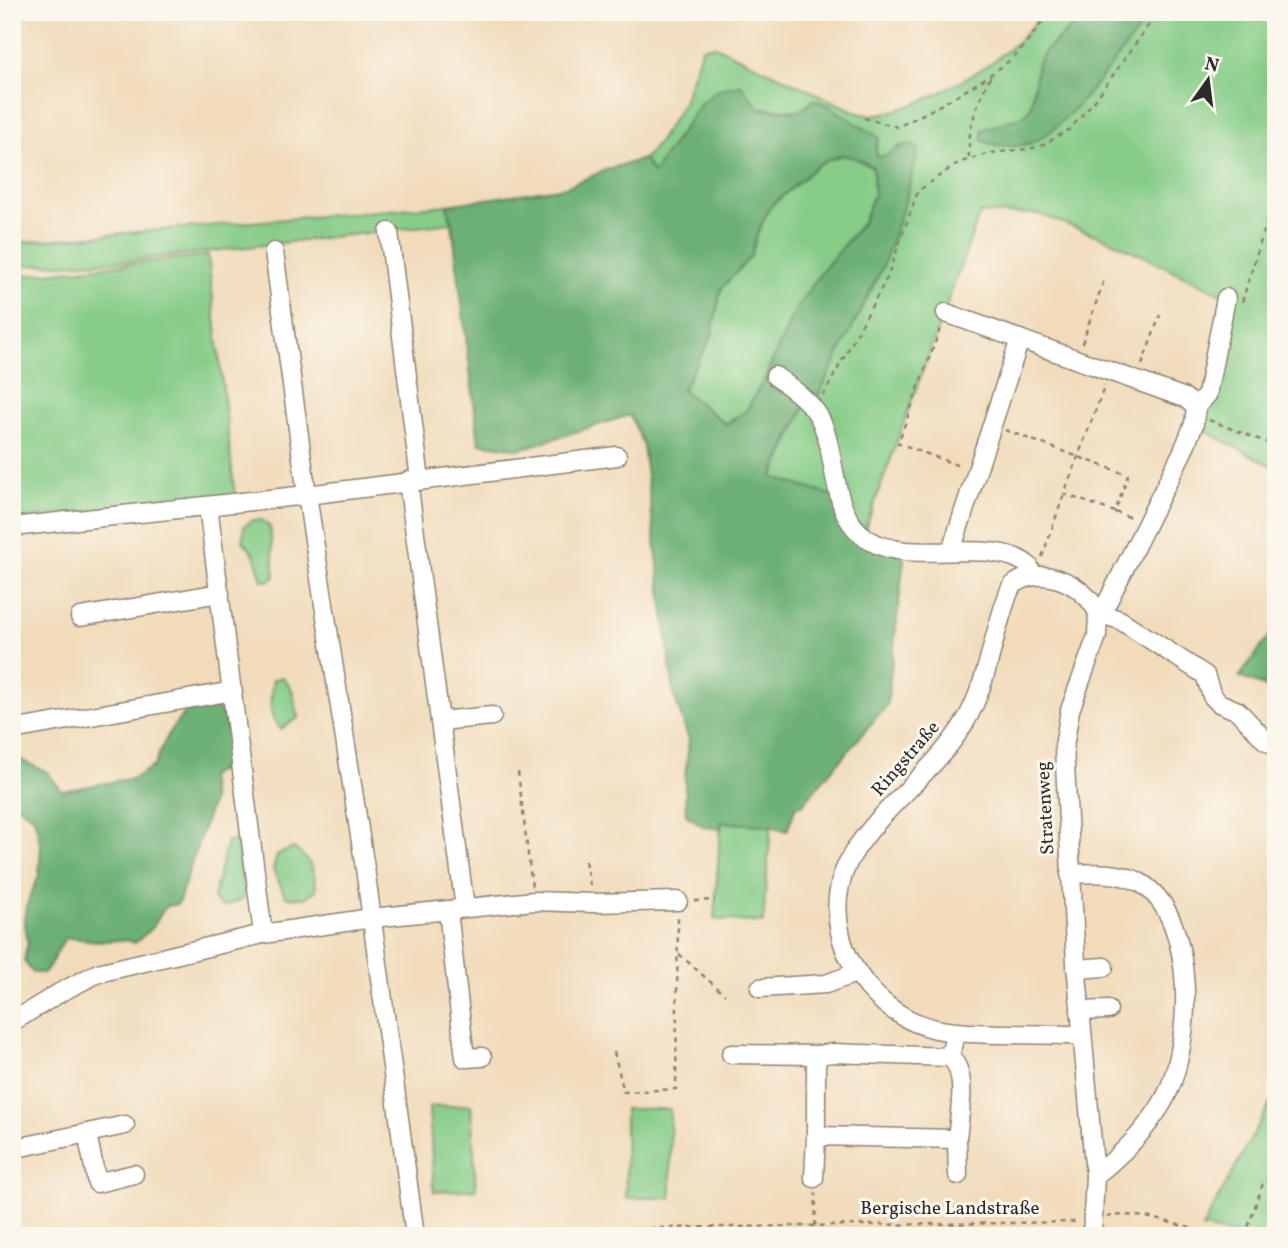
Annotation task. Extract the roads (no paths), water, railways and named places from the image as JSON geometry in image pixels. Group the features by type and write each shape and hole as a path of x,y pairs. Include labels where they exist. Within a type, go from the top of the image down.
{"street":[{"path":"389,232 440,721 466,1058 482,1057"},
{"path":"274,252 307,495 372,918 415,1236"},
{"name":"Stratenweg","path":"1093,1228 1095,1176 1076,969 1064,747 1070,710 1097,636 1098,613 1108,601 1183,451 1194,424 1196,411 1207,395 1233,303"},
{"path":"946,313 1185,398 1196,411"},
{"path":"951,551 1020,339"},
{"path":"775,376 795,390 815,411 826,434 845,513 862,535 889,549 909,552 951,551 1014,557 1029,566 1035,576 1059,579 1077,589 1094,604 1098,613 1120,620 1205,676 1212,696 1219,703 1238,711 1265,740 1276,746"},
{"path":"12,527 307,495 617,456"},
{"path":"208,506 263,934"},
{"name":"Ringstraße","path":"1035,576 1011,587 982,688 964,723 939,758 863,840 843,872 837,920 843,947 856,973 890,1008 926,1027 955,1033 1082,1035"},
{"path":"80,617 220,593"},
{"path":"12,730 233,691"},
{"path":"440,721 492,716"},
{"path":"1070,874 1112,874 1138,882 1149,889 1178,938 1185,976 1181,1051 1174,1076 1161,1105 1123,1154 1095,1176"},
{"path":"12,1022 98,973 263,934 372,918 534,901 678,901"},
{"path":"1076,969 1104,967"},
{"path":"760,988 826,984 856,973"},
{"path":"1080,1011 1108,1010"},
{"path":"950,1057 955,1033"},
{"path":"731,1054 831,1053 950,1057 960,1073 958,1175"},
{"path":"814,1178 816,1065 819,1055"},
{"path":"12,1149 125,1125"},
{"path":"87,1133 97,1183 134,1174"},
{"path":"816,1136 957,1139"}]}
